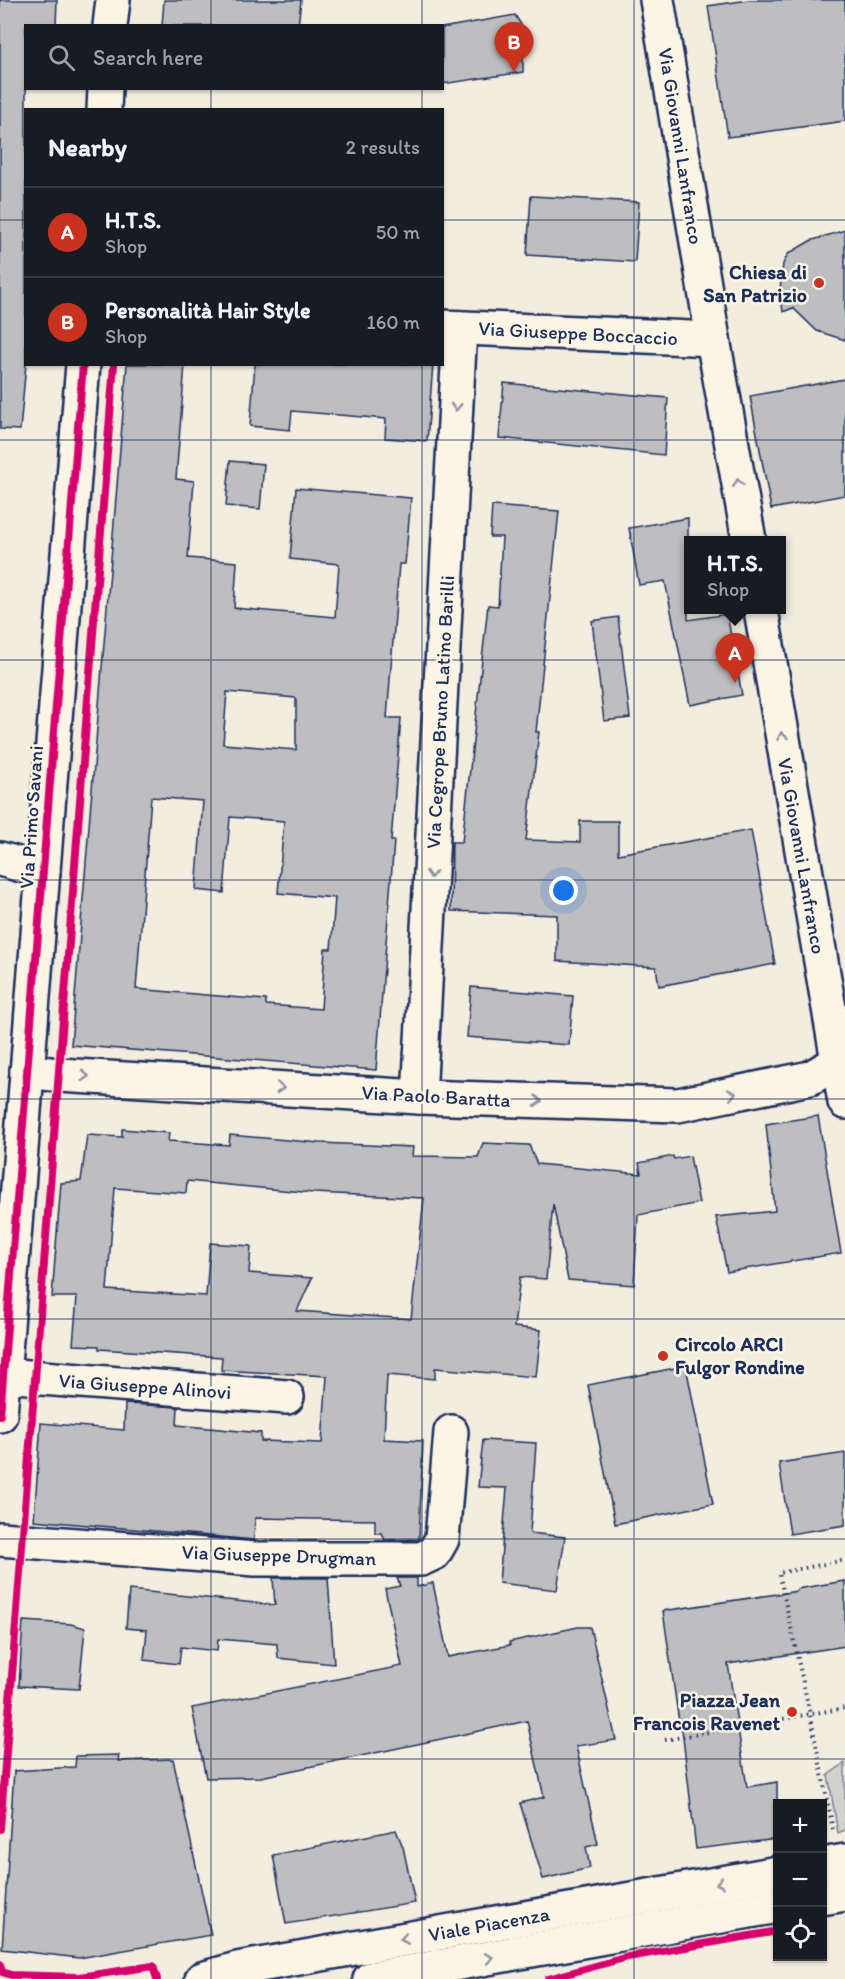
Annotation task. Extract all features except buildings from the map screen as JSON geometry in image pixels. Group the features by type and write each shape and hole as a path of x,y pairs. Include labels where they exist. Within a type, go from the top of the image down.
{"street":[{"path":"110,24 113,0"},
{"name":"Via Giovanni Lanfranco","path":"657,0 747,536"},
{"path":"104,108 105,90"},
{"name":"Via Giuseppe Boccaccio","path":"451,327 713,339"},
{"name":"Via Cegrope Bruno Latino Barilli","path":"419,1097 451,327"},
{"name":"Via Primo Savani","path":"0,1415 83,366"},
{"name":"Via Giovanni Lanfranco","path":"762,614 836,1005 838,1062 845,1102"},
{"path":"0,859 43,871"},
{"name":"Via Paolo Baratta","path":"27,1071 59,1075 419,1097 678,1105 810,1078 838,1062"},
{"name":"Via Giuseppe Alinovi","path":"3,1375 287,1397"},
{"name":"Via Giuseppe Drugman","path":"0,1539 255,1558 421,1558 434,1553 442,1539 452,1432"},
{"name":"Viale Piacenza","path":"202,1979 247,1967 773,1874"},
{"path":"827,1897 845,1894"},
{"name":"Viale Piacenza","path":"370,1979 773,1907"}],"path":[{"path":"836,1862 810,1714 779,1573 845,1560"},
{"path":"665,1740 845,1708"}],"shaded area":[{"path":"845,1763 845,1830 838,1833 828,1775"}],"cycle path":[{"path":"0,1415 83,366"},
{"path":"0,1829 114,366"},
{"path":"548,1979 628,1957 773,1932"},
{"path":"0,1964 2,1972 11,1975 79,1977 153,1966 157,1979"}],"place":[{"name":"Personalità Hair Style","path":"514,72"},
{"name":"Chiesa di San Patrizio","path":"819,283"},
{"name":"H.T.S.","path":"735,683"},
{"name":"Circolo ARCI Fulgor Rondine","path":"663,1356"},
{"name":"Piazza Jean Francois Ravenet","path":"792,1712"}]}
